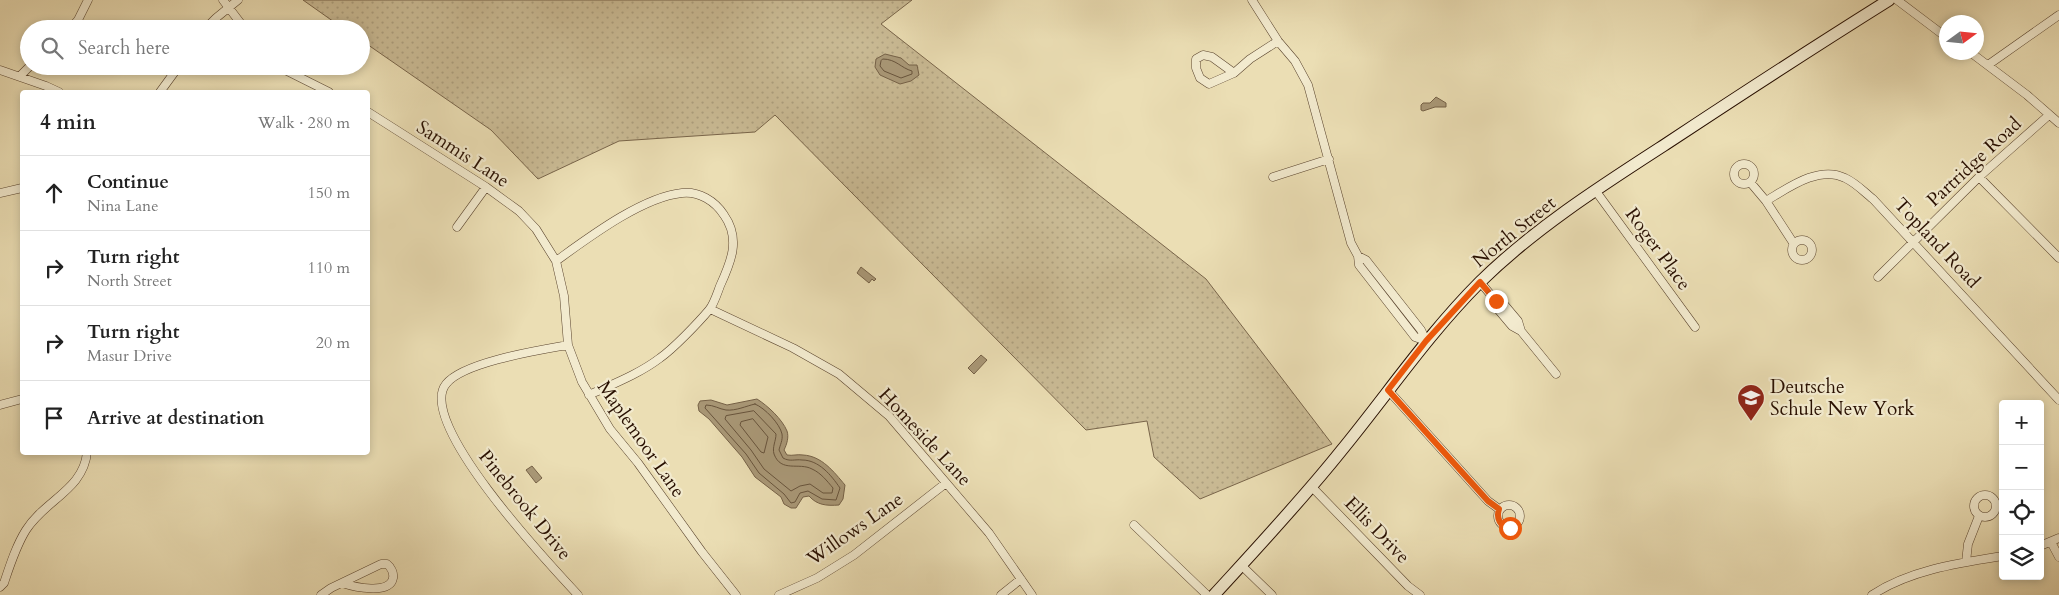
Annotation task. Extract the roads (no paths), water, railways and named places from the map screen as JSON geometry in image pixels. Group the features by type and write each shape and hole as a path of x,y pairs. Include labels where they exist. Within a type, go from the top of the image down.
{"main road":[{"name":"North Street","path":"1214,595 1311,486 1426,341 1480,282 1532,236 1595,190 1889,0"}],"street":[{"path":"78,20 88,0"},
{"path":"223,0 237,20"},
{"path":"214,20 238,0"},
{"path":"1252,0 1278,41 1295,61 1308,84 1351,243 1358,256 1359,265 1415,337 1426,341"},
{"path":"1897,0 1939,32"},
{"path":"1988,65 2059,15"},
{"path":"1234,73 1212,57 1203,55 1196,59 1196,68 1200,78 1209,84 1234,73 1250,59 1278,41"},
{"path":"1981,60 2059,123"},
{"path":"0,70 54,90"},
{"path":"161,90 172,75"},
{"path":"296,75 325,90"},
{"name":"Sammis Lane","path":"370,113 486,188 519,212 536,230"},
{"name":"Partridge Road","path":"1878,277 1979,177 2049,114"},
{"path":"1273,177 1329,159"},
{"name":"Topland Road","path":"1766,201 1799,182 1817,176 1836,174 1852,181 1873,199 2059,400"},
{"path":"1979,177 2059,258"},
{"path":"1750,182 1766,201 1794,244"},
{"path":"0,193 20,188"},
{"path":"457,227 486,188"},
{"name":"Roger Place","path":"1595,190 1695,327"},
{"path":"556,262 610,223 660,198 674,194 703,196 715,204 724,214 732,230 734,239 732,258 710,309 661,358 636,373 589,395"},
{"name":"Maplemoor Lane","path":"536,230 556,262 564,296 568,344 582,382 589,395 610,430 638,462 702,552 736,595"},
{"path":"1480,282 1496,301 1496,307 1512,326 1521,330 1556,374"},
{"name":"Homeside Lane","path":"710,309 793,348 839,374 889,416 989,533 1032,595"},
{"name":"Pinebrook Drive","path":"568,344 499,358 469,370 446,384 441,400 444,412 464,455 482,483 545,560 578,595"},
{"path":"1388,390 1488,501 1499,509"},
{"path":"0,405 20,400"},
{"path":"0,587 4,584 18,545 27,529 51,502 80,476 86,466 87,455"},
{"name":"Willows Lane","path":"779,595 817,578 854,555 946,483"},
{"name":"Ellis Drive","path":"1311,486 1408,586 1420,595"},
{"path":"1966,562 1968,544 1979,516"},
{"path":"1134,525 1207,595"},
{"path":"2044,545 2059,538"},
{"path":"2051,542 2059,557"},
{"path":"1872,595 1915,575 1966,562 1999,557"},
{"path":"321,595 342,583 381,564 387,564 391,567 393,579 387,588 376,592 366,591 342,583"},
{"path":"1241,565 1272,595"},
{"path":"1001,595 1021,579"}],"water":[{"path":"885,54 901,58 909,65 917,65 919,75 911,81 900,84 880,75 875,67 876,59"},
{"path":"1436,97 1446,103 1446,107 1421,110 1423,103 1430,103"},
{"path":"861,267 876,279 874,281 872,279 869,283 857,273"},
{"path":"981,355 987,360 974,374 968,368"},
{"path":"757,399 766,405 785,426 788,436 784,450 787,455 816,458 827,466 845,485 843,499 839,505 822,504 809,496 803,497 796,508 791,508 784,504 781,497 755,477 742,457 709,419 699,411 698,405 700,401 711,400 727,405"},
{"path":"532,466 542,478 536,483 526,470"}],"place":[{"name":"Deutsche Schule New York","path":"1751,422"}]}
